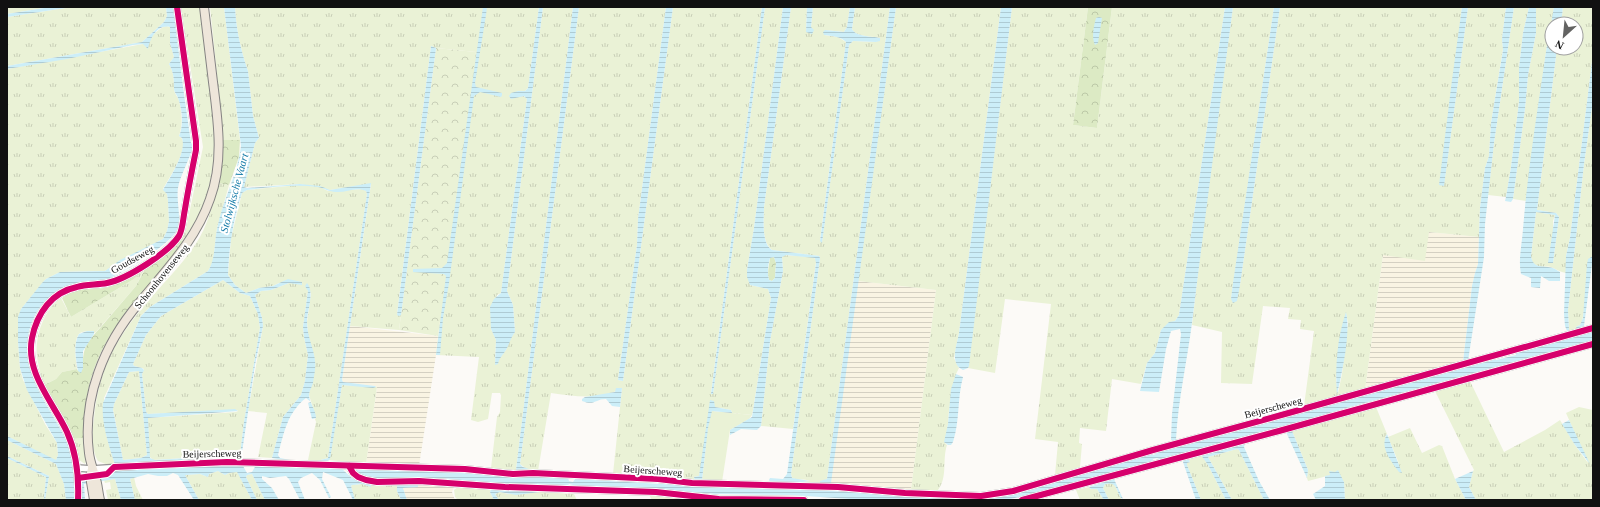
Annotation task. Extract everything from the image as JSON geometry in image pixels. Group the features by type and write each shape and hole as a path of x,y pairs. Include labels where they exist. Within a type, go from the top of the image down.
{"main road":[{"name":"Schoonhovenseweg","path":"100,500 89,452 88,428 90,405 98,373 106,353 122,323 184,250 200,223 211,198 217,169 220,134 204,7"},
{"name":"Schoonhovenseweg","path":"92,469 90,476 94,500"}],"street":[{"name":"Goudseweg","path":"78,500 78,468 73,449 66,432 37,379 31,352 32,338 36,323 44,308 52,298 66,289 78,286 108,283 126,276 170,247 180,234 196,146 177,7"},
{"name":"Beijerscheweg","path":"92,469 215,462 465,469 514,474 556,474 658,479 692,483 838,487 956,498 981,496 1013,491 1153,450 1593,328"},
{"path":"1022,500 1593,344"},
{"path":"349,466 353,473 358,477 377,482 418,481 505,487 656,492 719,499 804,500"},
{"path":"78,468 92,469"}],"shaded area":[{"path":"1429,232 1479,237 1478,264 1472,286 1463,362 1365,390 1383,255"},
{"path":"858,281 936,290 911,490 829,484"},
{"path":"350,326 438,336 419,466 366,464 377,388 375,386 343,382 342,380"},
{"path":"418,485 454,487 452,492 455,500 407,500 403,488 417,487"}],"green space":[{"path":"7,7 50,7 7,14"},
{"path":"72,7 166,7 167,16 164,22 142,42 7,66 7,17"},
{"path":"181,7 200,7 211,93 214,134 212,174 205,202 184,243 181,240 186,229 203,147"},
{"path":"210,7 224,7 240,140 222,140"},
{"path":"235,7 539,7 528,88 525,91 518,91 511,98 524,96 527,99 501,293 497,295 491,318 491,329 496,340 495,364 506,350 509,340 515,332 513,305 507,291 543,7 573,7 516,470 491,468 497,417 500,412 500,393 492,393 488,419 478,422 471,420 479,357 436,355 440,321 413,272 476,52 436,48 431,46 397,314 401,315 399,330 350,326 371,184 330,190 300,184 244,187 255,143 259,138 253,116 248,71 239,40"},
{"path":"579,7 666,7 638,219 637,245 618,380 623,381 673,7 762,7 711,393 713,394 765,7 783,7 754,228 747,270 750,285 768,289 771,298 753,410 752,415 732,413 731,410 715,407 699,476 694,477 695,480 613,474 622,388 605,395 596,396 551,393 538,471 528,470 520,464"},
{"path":"791,7 807,7 806,32 811,27 813,7 850,7 847,27 844,32 825,30 824,35 838,37 846,42 820,240 822,242 849,45 853,41 876,42 880,38 860,35 854,32 852,29 855,7 890,7 827,479 820,483 829,484 789,483 810,481 794,479 792,478 791,474 820,258 819,256 772,250 766,242 764,230 764,207"},
{"path":"896,7 1001,7 959,333 954,358 959,368 956,374 949,410 943,480 938,490 911,490 936,290 858,281"},
{"path":"1012,7 1088,7 1073,125 1097,128 1112,7 1225,7 1179,315 1175,321 1161,330 1155,353 1147,363 1141,384 1112,379 1106,431 1080,428 1079,443 1082,444 1080,467 1055,475 1058,442 1035,439 1051,304 1005,299 995,373 968,368"},
{"path":"1088,7 1112,7 1097,128 1073,125"},
{"path":"1233,7 1274,7 1231,299 1240,285 1280,7 1462,7 1444,185 1468,7 1506,7 1502,39 1503,49 1491,123 1489,156 1485,168 1480,208 1479,237 1429,232 1425,261 1383,255 1365,390 1304,406 1314,331 1300,329 1301,320 1288,319 1290,308 1263,306 1252,384 1221,383 1222,332 1192,325 1208,186","holes":["1346,313 1348,323 1342,374 1338,393 1336,380"]},
{"path":"1514,7 1529,7 1523,33 1519,68 1519,102 1506,197 1488,195"},
{"path":"1536,7 1554,7 1553,16 1544,16 1544,56 1546,56 1526,201 1513,199 1528,75 1536,33"},
{"path":"1563,7 1593,7 1593,54 1570,238 1566,256 1566,273 1551,267 1537,266 1532,262 1531,256 1536,212 1555,215 1553,221 1553,263 1559,217 1556,213 1537,210 1556,56 1584,56 1584,16 1562,16"},
{"path":"166,26 170,27 170,43 174,57 169,64 172,70 174,90 181,110 182,123 179,136 183,140 183,146 178,162 163,189 167,194 169,221 167,231 163,239 121,260 105,271 60,272 46,279 21,309 18,341 20,368 23,380 45,424 57,443 58,455 56,461 7,436 7,69 143,44 159,29"},
{"path":"436,48 476,52 447,263 442,268 413,269 413,272 445,274 446,276 438,336 399,330"},
{"path":"1593,100 1593,256 1582,322 1576,327 1577,329 1584,326 1584,328 1568,333 1568,310 1584,164"},
{"path":"222,140 240,140 239,157 229,185 218,183"},
{"path":"218,183 229,185 217,228 213,262 208,271 150,307 141,316 104,398 106,434 115,465 108,465 98,461 93,446 93,424 99,389 108,362 129,324 189,254 200,238 210,215"},
{"path":"299,185 320,187 328,191 362,189 366,191 367,194 328,458 317,461 308,460 316,422 309,395 314,355 310,345 307,322 311,293 307,287 308,291 303,327 308,355 305,381 301,395 283,417 272,458 258,457 267,413 248,411 263,326 255,295 261,291 271,290 289,283 302,282 279,283 246,293 235,285 228,275 231,238 242,193 247,190"},
{"path":"181,240 184,243 179,250 127,312 105,344 91,377 87,396 84,438 72,439 42,386 56,379 62,372 77,369 78,371 83,368 83,355 86,346 136,286 145,269 134,279 71,317 62,298 77,290 84,288 106,288 128,279 157,261"},
{"path":"784,255 812,257 816,259 793,429 761,426 770,341 783,271 782,257"},
{"path":"774,257 776,263 775,278 772,281 769,280 768,269 770,258"},
{"path":"145,268 136,286 96,332 85,331 80,333 76,340 77,369 62,372 56,379 42,386 37,356 39,332 45,316 55,303 61,298 71,317 134,279"},
{"path":"223,280 240,293 250,296 258,314 260,328 240,455 237,458 219,456 153,460 149,456 148,418 238,411 148,414 146,412 142,374 144,369 134,366 133,364 146,335 161,316"},
{"path":"139,371 147,455 141,458 123,460 113,409 129,372"},
{"path":"1470,381 1504,452 1545,430 1560,420 1588,463 1566,413 1579,407 1593,410 1593,500 1476,500 1469,487 1474,470 1435,391"},
{"path":"342,385 377,387 366,464 329,460"},
{"path":"1376,407 1387,434 1385,437 1400,466 1388,437 1410,428 1422,453 1439,445 1442,446 1455,479 1466,500 1345,500 1344,482 1335,472 1329,472 1331,475 1308,481 1308,470 1292,431"},
{"path":"712,411 752,415 749,419 730,430 722,482 702,480 708,428"},
{"path":"84,438 85,464 79,460 72,439"},
{"path":"7,440 56,464 64,484 66,500 45,500 49,476 7,456"},
{"path":"1222,449 1214,454 1202,455 1226,500 1201,500 1186,463 1190,462 1188,458"},
{"path":"1237,449 1239,450 1264,500 1232,500 1208,457"},
{"path":"7,458 46,477 44,500 7,500"},
{"path":"218,471 225,475 237,471 252,500 199,500 185,475 200,474 208,477 209,474"},
{"path":"252,474 265,500 257,500 246,477 247,475"},
{"path":"134,477 136,486 143,500 135,500 130,479"},
{"path":"115,479 121,500 108,500 106,490 111,489 110,482 105,483 104,480"},
{"path":"364,482 397,485 397,491 401,500 355,500 351,486 362,484 371,486"},
{"path":"1105,484 1114,484 1122,500 1109,500 1103,488"},
{"path":"458,487 491,489 490,492 494,500 458,500 455,497 454,490"},
{"path":"1089,487 1091,489 1097,489 1104,500 1080,500 1076,490"},
{"path":"500,492 508,494 540,492 574,494 577,500 499,500 495,494"},
{"path":"649,495 697,500 652,500"}],"water":[{"path":"50,7 72,7 7,17 7,14"},
{"path":"166,7 173,7 191,143 193,145 178,188 179,221 177,230 173,236 155,251 122,272 103,281 75,283 56,292 40,307 31,326 28,337 27,352 35,381 41,395 64,436 72,455 74,500 66,500 64,484 56,464 7,440 7,436 56,460 58,455 57,443 27,390 20,368 18,317 21,309 46,279 60,272 105,271 120,260 163,239 167,231 169,221 167,194 163,190 177,164 183,144 182,138 179,136 182,122 181,107 174,90 172,70 169,64 174,57 170,43 170,27 161,28 155,33 150,41 148,49 143,44 133,45 67,59 7,69 7,66 142,42 164,22 167,16"},
{"name":"Stolwijksche Vaart","path":"224,7 235,7 239,40 248,71 253,116 259,138 255,143 244,187 300,184 320,186 330,190 371,183 342,380 343,382 376,387 342,385 330,459 328,461 317,461 328,458 367,194 366,191 355,189 333,192 318,187 300,186 247,190 242,193 234,223 230,244 228,275 235,285 246,293 259,288 273,286 288,279 302,282 302,285 289,283 271,290 261,291 255,295 263,326 255,365 241,459 237,457 240,455 260,328 258,314 250,296 240,293 223,280 161,316 146,335 133,364 134,366 144,370 142,374 146,412 148,414 235,409 238,411 148,418 150,458 155,460 228,456 230,458 133,462 123,464 123,468 230,465 243,466 247,473 252,472 256,465 336,468 342,469 352,478 371,485 371,487 362,484 352,485 355,500 353,500 343,480 323,472 322,479 331,497 329,498 320,480 312,473 301,478 298,482 305,500 300,500 286,476 270,478 262,476 262,479 272,488 279,500 265,500 252,474 247,475 246,477 257,500 252,500 237,472 225,475 218,471 209,474 208,477 200,474 185,475 199,500 194,500 178,475 173,473 167,476 148,474 130,479 135,500 121,500 115,479 84,484 85,500 82,500 81,482 112,475 118,465 115,465 106,434 103,419 103,403 141,316 150,307 208,271 211,266 214,256 219,219 237,167 241,146","holes":["139,371 147,455 141,458 123,460 113,410 114,404 129,372"]},
{"path":"483,7 487,7 475,83 476,87 502,93 502,95 501,97 480,92 474,96 443,318 440,355 436,355 446,276 444,274 413,272 413,269 442,268 447,263"},
{"path":"539,7 543,7 507,291 513,305 515,332 498,364 495,365 496,340 491,329 490,307 494,299 501,293 527,99 524,96 511,99 509,96 511,93 525,91 528,88"},
{"path":"573,7 579,7 520,464 529,469 516,470"},
{"path":"666,7 673,7 623,381 618,380 637,245 638,219"},
{"path":"762,7 765,7 713,394 711,394"},
{"path":"783,7 791,7 764,207 764,230 768,247 772,250 819,256 820,258 791,474 792,478 810,481 796,483 770,482 769,480 770,478 783,479 787,474 816,263 815,258 786,255 782,257 783,271 770,341 761,426 757,430 741,429 730,435 730,430 752,417 771,298 768,289 750,285 747,277","holes":["774,257 776,263 775,278 772,281 769,280 768,275 770,258"]},
{"path":"807,7 813,7 811,27 814,30 812,34 806,32"},
{"path":"850,7 855,7 852,29 854,32 860,35 880,38 880,41 853,41 849,45 822,243 820,241 846,42 839,37 824,35 823,32 825,30 844,32 847,27"},
{"path":"890,7 896,7 831,483 820,483 820,481 827,479"},
{"path":"1001,7 1012,7 969,366 963,370 956,363 955,354 959,333"},
{"path":"1225,7 1233,7 1176,440 1171,440 1172,414 1181,334 1180,329 1171,331 1166,349 1159,392 1140,391 1147,363 1155,353 1161,330 1169,322 1175,321 1179,315"},
{"path":"1274,7 1280,7 1240,285 1237,301 1233,303 1231,299 1233,283"},
{"path":"1462,7 1468,7 1444,186 1439,185"},
{"path":"1506,7 1514,7 1494,143 1485,224 1484,257 1468,361 1463,362 1472,286 1478,264 1480,208 1485,168 1489,156 1491,123 1503,50 1502,39"},
{"path":"1529,7 1536,7 1536,33 1528,75 1513,199 1511,202 1505,201 1519,102 1519,68 1523,33"},
{"path":"1554,7 1563,7 1562,16 1552,16"},
{"path":"1096,18 1102,18 1098,43 1095,45 1093,39 1094,28"},
{"path":"431,46 436,48 401,315 399,316 397,315"},
{"path":"1593,54 1593,100 1584,164 1568,310 1569,330 1567,331 1564,314 1566,256 1570,238"},
{"path":"1545,56 1556,56 1537,210 1556,213 1559,217 1553,263 1548,263 1555,215 1536,212 1531,256 1535,264 1560,272 1560,281 1549,281 1541,276 1540,288 1531,287 1531,278 1521,274 1520,269 1534,137"},
{"path":"1593,256 1584,326 1577,329 1576,327 1580,325 1583,318 1588,259"},
{"path":"307,283 311,296 307,327 314,356 315,369 313,383 309,394 311,402 306,398 294,410 282,439 278,455 280,458 290,460 289,461 272,458 283,417 301,395 305,381 308,355 303,327 308,291 305,286"},
{"path":"1346,312 1347,342 1337,395 1337,353"},
{"path":"87,331 94,331 94,334 83,351 83,368 81,373 78,371 76,362 76,342 79,334"},
{"path":"1593,331 1593,340 1339,410 1299,423 1161,460 1157,458 1153,459 1152,462 1049,490 1006,500 958,500 996,497 1021,491 1149,453 1153,455 1158,451 1516,355 1516,352"},
{"path":"956,374 963,377 955,434 953,442 951,445 948,445 944,442 948,424 951,389"},
{"path":"616,388 622,388 620,407 612,406 606,399 592,403 582,401 585,397 615,392"},
{"path":"710,400 714,401 715,407 731,410 732,413 712,411 708,428 702,480 695,480 694,477 699,476"},
{"path":"311,402 316,418 312,419 308,403"},
{"path":"1569,420 1590,464 1575,445 1562,424"},
{"path":"1292,431 1308,470 1307,478 1286,432"},
{"path":"1387,434 1402,473 1399,472 1393,464 1385,450 1385,439"},
{"path":"1256,440 1245,444 1244,447 1259,481 1270,500 1264,500 1239,450 1237,449 1208,457 1232,500 1226,500 1208,465 1201,455"},
{"path":"7,456 49,476 45,500 46,477 7,458"},
{"path":"1188,458 1190,462 1187,463 1187,465 1201,500 1196,500 1183,462 1184,459"},
{"path":"355,468 568,478 569,481 573,482 575,479 731,488 799,489 954,499 865,500 790,495 715,494 656,489 574,488 573,485 569,484 567,487 496,484 441,478 370,478 357,474"},
{"path":"1338,470 1344,482 1345,500 1316,500 1313,494 1325,486 1325,476 1330,475 1329,471 1335,472"},
{"path":"1473,471 1469,487 1476,500 1466,500 1455,479"},
{"path":"1114,479 1123,499 1121,498 1116,487 1112,484 1105,484 1103,488 1109,500 1104,500 1097,489 1091,489 1089,487"},
{"path":"397,485 418,485 418,487 403,488 407,500 401,500 397,491"},
{"path":"491,489 540,492 516,495 500,492 495,494 499,500 494,500 490,492"}],"cycle path":[{"path":"78,500 78,474 73,449 67,432 36,375 31,351 32,338 34,329 42,312 47,305 60,294 80,286 115,281 136,271 166,250 179,236 196,150 196,141 177,7"},
{"path":"78,478 107,474 114,467 227,462 465,469 513,474 533,473 658,479 692,483 838,487 905,493 981,496 1013,491 1153,450 1593,328"},
{"path":"1022,500 1593,344"},
{"path":"349,466 353,473 358,477 377,482 419,481 505,487 656,492 719,499 804,500"}]}
